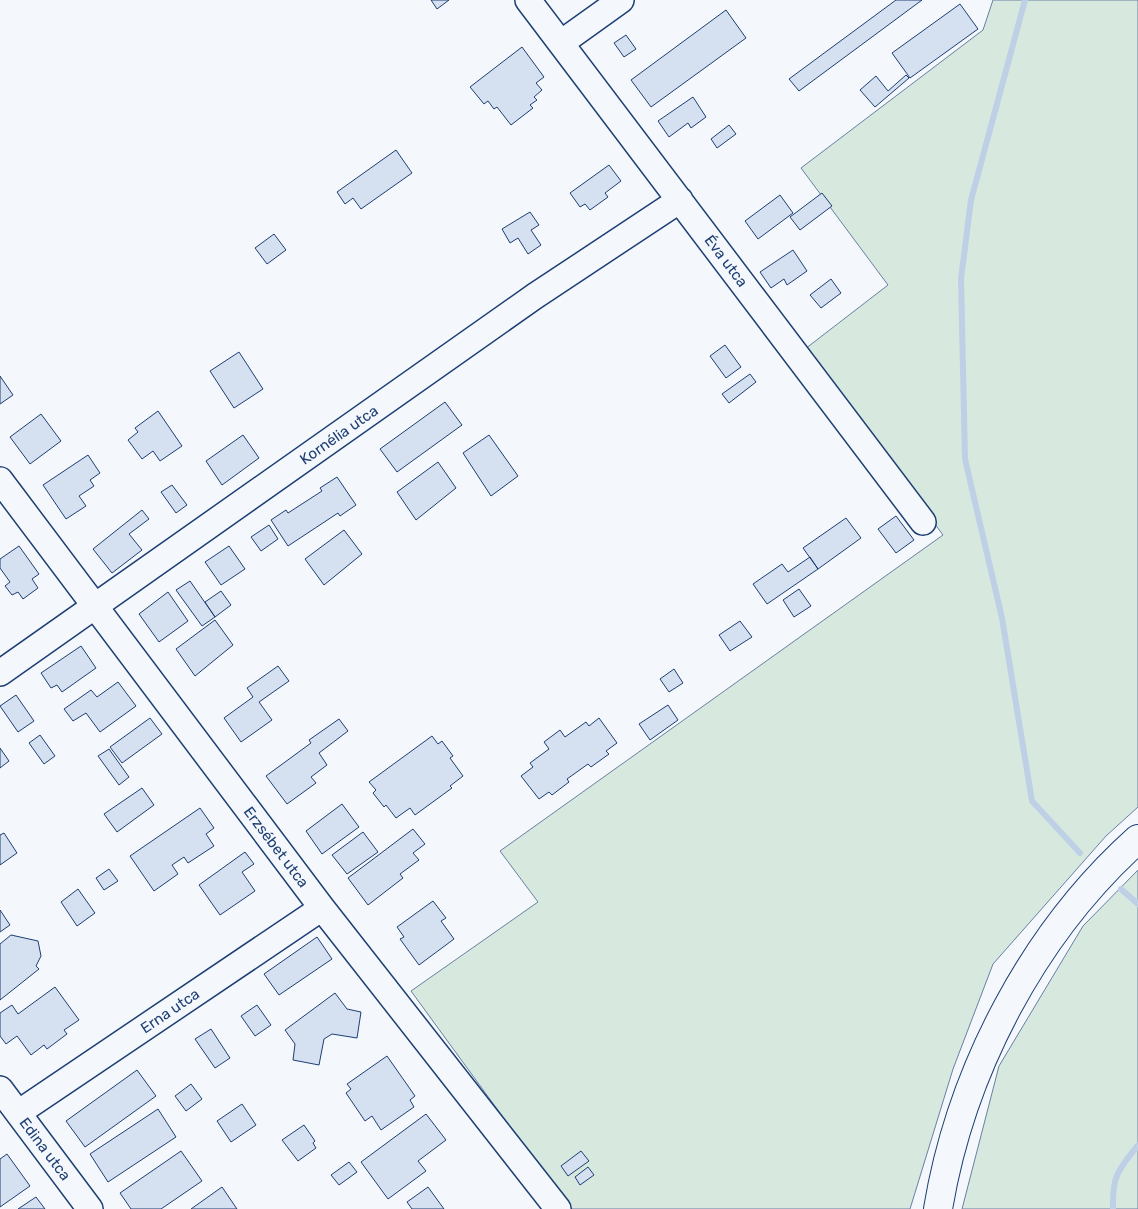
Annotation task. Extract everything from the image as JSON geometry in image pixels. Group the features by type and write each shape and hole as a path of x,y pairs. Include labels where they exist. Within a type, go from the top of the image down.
{"main road":[{"path":"938,1209 955,1131 974,1081 1015,995 1039,956 1084,893 1109,864 1138,839"}],"street":[{"name":"Éva utca","path":"528,0 923,522"},
{"path":"561,42 621,0"},
{"name":"Kornélia utca","path":"0,672 535,296 680,200"},
{"name":"Erzsébet utca","path":"0,480 322,908 558,1209"},
{"name":"Erna utca","path":"18,1113 322,908"},
{"name":"Edina utca","path":"0,1089 90,1209"}],"shaded area":[{"path":"993,0 1138,0 1138,807 1106,836 993,964 953,1069 910,1209 570,1209 411,991 538,902 500,851 943,535 805,349 888,285 801,168 983,30"},
{"path":"1138,870 1138,1209 962,1209 999,1066 1083,926"}],"building":[{"path":"431,0 449,0 437,9"},
{"path":"896,0 922,0 799,91 789,79"},
{"path":"960,4 978,29 910,78 892,53"},
{"path":"726,10 746,38 651,107 631,80"},
{"path":"626,35 636,49 624,57 614,43"},
{"path":"522,47 544,77 536,83 542,90 534,97 537,100 530,105 533,108 511,125 497,107 494,109 488,101 484,104 470,87"},
{"path":"906,75 909,78 875,107 860,90 876,76 888,91"},
{"path":"693,97 706,117 691,128 688,123 669,137 658,121"},
{"path":"729,125 736,134 717,148 711,139"},
{"path":"396,150 412,173 361,209 353,198 345,204 337,192"},
{"path":"609,165 621,181 605,193 608,197 590,210 585,204 580,207 570,193"},
{"path":"822,193 832,206 800,230 790,217"},
{"path":"780,195 793,213 758,239 745,221"},
{"path":"530,212 539,225 531,230 541,245 528,254 518,238 510,243 502,229"},
{"path":"274,234 286,250 267,264 255,248"},
{"path":"793,250 807,271 787,285 784,279 771,288 760,272"},
{"path":"831,279 841,293 821,308 810,295"},
{"path":"725,345 741,367 726,378 710,356"},
{"path":"239,352 263,389 234,408 210,371"},
{"path":"750,374 756,382 729,403 722,394"},
{"path":"0,376 13,395 0,404"},
{"path":"445,402 462,425 397,472 380,449"},
{"path":"158,411 182,446 160,461 153,451 142,459 128,440 138,432 135,428"},
{"path":"41,414 61,441 30,464 10,437"},
{"path":"243,435 259,458 222,485 206,461"},
{"path":"489,435 518,476 491,496 463,453"},
{"path":"88,455 100,473 90,480 94,486 79,496 86,506 66,519 43,485"},
{"path":"438,462 456,488 416,520 397,492"},
{"path":"337,477 356,505 340,516 338,513 288,546 271,520 286,510 288,513 322,491 320,488"},
{"path":"172,485 187,505 176,513 161,492"},
{"path":"142,510 149,519 129,534 142,550 112,573 93,549"},
{"path":"896,516 914,540 896,553 878,529"},
{"path":"846,518 861,538 818,569 803,548"},
{"path":"269,525 278,539 261,551 251,537"},
{"path":"344,530 362,554 324,585 305,559"},
{"path":"19,546 39,574 32,579 38,588 23,599 18,592 12,595 5,586 10,582 0,568 0,559"},
{"path":"229,546 245,569 221,585 205,562"},
{"path":"810,557 818,569 767,604 753,584 782,564 788,572"},
{"path":"190,581 215,617 202,626 176,590"},
{"path":"799,589 811,606 794,617 783,600"},
{"path":"221,591 231,605 215,617 205,602"},
{"path":"168,592 188,621 159,642 139,614"},
{"path":"215,620 233,645 195,676 176,649"},
{"path":"740,621 752,637 730,651 719,635"},
{"path":"81,646 96,668 62,692 57,685 51,688 41,673"},
{"path":"278,666 289,681 259,702 272,720 241,742 224,718 253,697 247,688"},
{"path":"674,669 683,683 669,692 660,679"},
{"path":"118,682 136,706 100,732 86,713 73,721 64,709 91,690 97,697"},
{"path":"16,695 34,721 18,732 0,706"},
{"path":"668,705 678,720 650,740 639,724"},
{"path":"150,718 162,734 122,763 110,747"},
{"path":"599,718 617,743 606,751 609,754 591,767 588,764 567,779 569,782 552,795 549,792 539,799 521,776 533,767 530,763 549,749 544,742 560,730 565,737 586,722 589,726"},
{"path":"339,719 348,731 319,753 327,765 311,777 316,783 287,804 266,776 311,743 309,740"},
{"path":"40,735 55,756 44,764 29,743"},
{"path":"432,736 438,744 442,741 453,756 450,758 463,776 450,786 452,788 415,815 410,808 396,818 373,793 376,790 369,782"},
{"path":"0,748 9,761 0,768"},
{"path":"109,749 129,777 119,785 98,756"},
{"path":"142,788 154,805 117,832 104,814"},
{"path":"342,804 359,827 322,854 306,831"},
{"path":"200,808 214,828 206,834 214,846 188,863 184,857 172,865 178,874 154,891 130,856"},
{"path":"413,829 425,844 413,853 419,860 400,874 403,878 368,905 348,878"},
{"path":"363,832 378,852 347,874 332,855"},
{"path":"4,833 17,853 0,865 0,835"},
{"path":"245,852 254,864 242,872 255,891 220,915 199,885"},
{"path":"109,869 118,881 104,890 96,878"},
{"path":"78,889 95,913 77,926 61,902"},
{"path":"433,901 446,918 441,921 454,939 419,965 400,939 404,937 397,927"},
{"path":"0,910 10,925 0,932"},
{"path":"11,935 38,941 41,956 36,966 39,969 0,1000 0,944"},
{"path":"317,937 332,959 279,995 264,974"},
{"path":"55,987 79,1020 64,1030 67,1034 47,1049 44,1045 31,1055 17,1036 6,1044 0,1036 0,1013 12,1005 18,1014"},
{"path":"335,993 347,1009 361,1012 357,1038 332,1034 324,1039 319,1065 293,1060 295,1044 285,1030"},
{"path":"257,1005 271,1025 255,1036 241,1016"},
{"path":"211,1029 230,1058 215,1068 195,1039"},
{"path":"387,1056 415,1096 410,1100 414,1107 381,1130 372,1116 365,1121 346,1093 351,1089 347,1084"},
{"path":"137,1070 156,1096 85,1147 66,1121"},
{"path":"191,1084 202,1099 186,1111 175,1096"},
{"path":"242,1104 256,1125 231,1142 217,1121"},
{"path":"158,1109 176,1137 108,1182 90,1154"},
{"path":"426,1114 446,1140 418,1161 426,1171 388,1199 361,1162"},
{"path":"304,1125 315,1141 313,1143 316,1148 298,1161 282,1140"},
{"path":"181,1151 202,1181 161,1209 131,1209 120,1193"},
{"path":"581,1151 589,1161 568,1176 561,1166"},
{"path":"7,1154 30,1186 0,1207 0,1159"},
{"path":"349,1162 357,1172 339,1185 331,1175"},
{"path":"588,1167 594,1175 580,1185 575,1177"},
{"path":"222,1187 237,1209 191,1209"},
{"path":"428,1187 444,1209 412,1209 407,1202"},
{"path":"36,1197 45,1209 18,1209"}],"waterway":[{"path":"1025,0 971,200 961,279 965,459 1002,618 1032,801 1080,853"},
{"path":"1121,889 1138,904"},
{"path":"1113,1209 1115,1181 1121,1168 1138,1145"}]}
